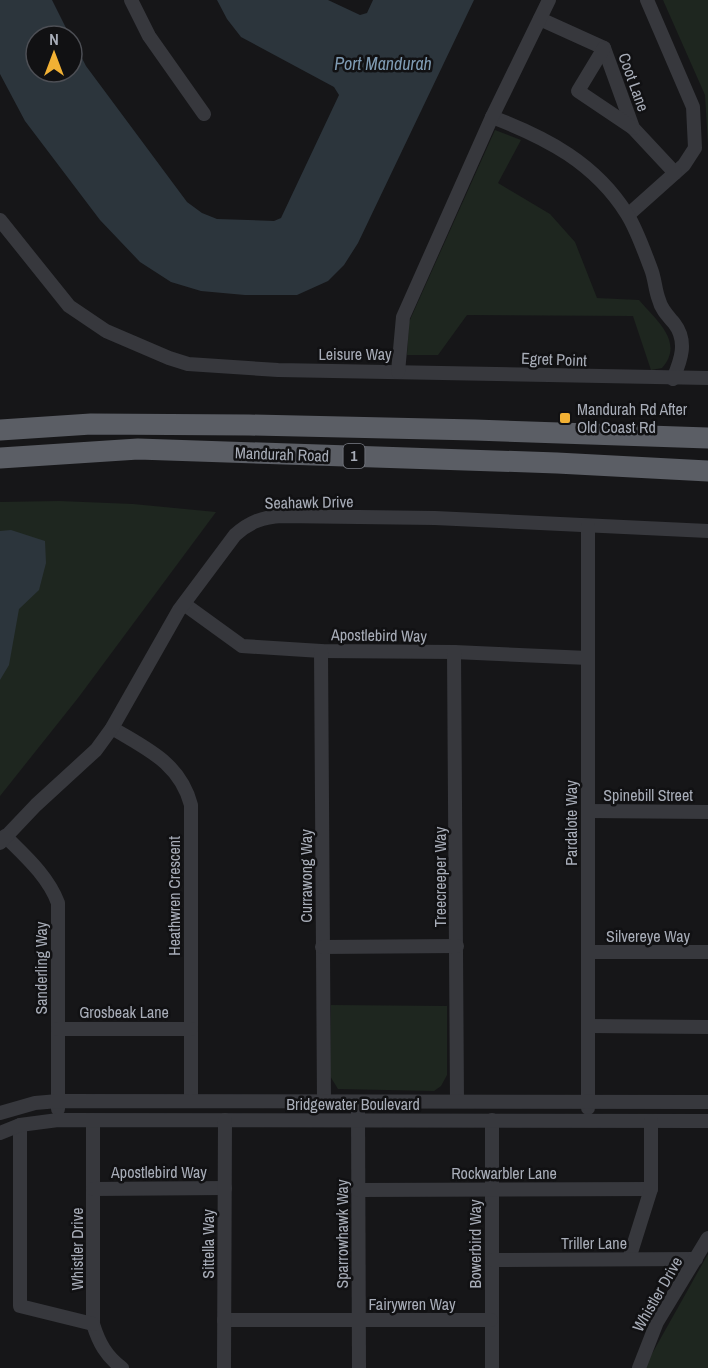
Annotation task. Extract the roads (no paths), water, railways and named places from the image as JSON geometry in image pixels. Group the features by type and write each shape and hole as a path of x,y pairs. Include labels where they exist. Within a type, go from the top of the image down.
{"highway":[{"name":"Mandurah Road","path":"0,430 91,424 227,425 708,438"},
{"name":"Mandurah Road","path":"0,459 138,449 557,463 708,471"}],"street":[{"path":"131,0 149,36 204,114"},
{"name":"Leisure Way","path":"0,220 69,306 106,330 169,358 205,366 398,372 403,317 492,117 549,0"},
{"path":"628,215 684,165 695,148 693,107 647,0"},
{"name":"Coot Lane","path":"540,19 604,48 633,128"},
{"name":"Coot Lane","path":"604,48 578,91 633,128 675,173"},
{"path":"492,117 532,132 569,153 605,184 628,215 652,271 659,303 676,326 683,343 682,359 673,379"},
{"name":"Egret Point","path":"398,372 708,378"},
{"name":"Seahawk Drive","path":"3,839 36,805 87,760 112,728 166,630 184,604 235,535 243,527 258,519 282,516 435,518 708,531"},
{"name":"Pardalote Way","path":"588,526 588,1121"},
{"name":"Apostlebird Way","path":"184,604 242,646 321,651 454,652 588,658"},
{"name":"Currawong Way","path":"321,651 324,1101"},
{"name":"Treecreeper Way","path":"454,652 457,1101"},
{"name":"Heathwren Crescent","path":"112,728 172,768 187,792 191,805 192,1101"},
{"name":"Spinebill Street","path":"588,811 708,812"},
{"name":"Sanderling Way","path":"3,839 40,873 58,903 57,1120"},
{"path":"322,947 457,946"},
{"name":"Silvereye Way","path":"588,952 708,952"},
{"path":"588,1026 708,1027"},
{"name":"Grosbeak Lane","path":"58,1029 191,1029"},
{"name":"Bridgewater Boulevard","path":"0,1113 34,1102 58,1101 708,1102"},
{"name":"Sparrowhawk Way","path":"358,1101 359,1368"},
{"name":"Bridgewater Boulevard","path":"0,1133 20,1125 57,1120 708,1121"},
{"name":"Whistler Drive","path":"93,1120 93,1324 103,1349 122,1368"},
{"name":"Sittella Way","path":"224,1368 225,1120"},
{"name":"Bowerbird Way","path":"492,1120 492,1368"},
{"path":"629,1259 651,1189 651,1121"},
{"path":"20,1125 20,1306 93,1324"},
{"name":"Apostlebird Way","path":"93,1189 225,1188"},
{"name":"Rockwarbler Lane","path":"358,1190 651,1189"},
{"name":"Whistler Drive","path":"639,1368 657,1322 708,1238"},
{"name":"Triller Lane","path":"492,1260 696,1259"},
{"name":"Fairywren Way","path":"224,1320 491,1320"}],"water":[{"name":"Port Mandurah","path":"0,0 52,0 64,24 24,24 24,84 84,84 84,62 187,202 202,213 217,219 274,221 281,218 339,95 334,87 241,37 227,19 217,0 328,0 360,15 367,13 373,0 474,0 358,243 344,265 328,281 297,295 245,295 201,291 171,282 140,262 100,220 25,121 0,74"},
{"path":"11,530 45,541 46,563 39,590 19,609 9,665 0,680 0,531"}],"place":[{"name":"Mandurah Rd After Old Coast Rd","path":"565,418"}]}
